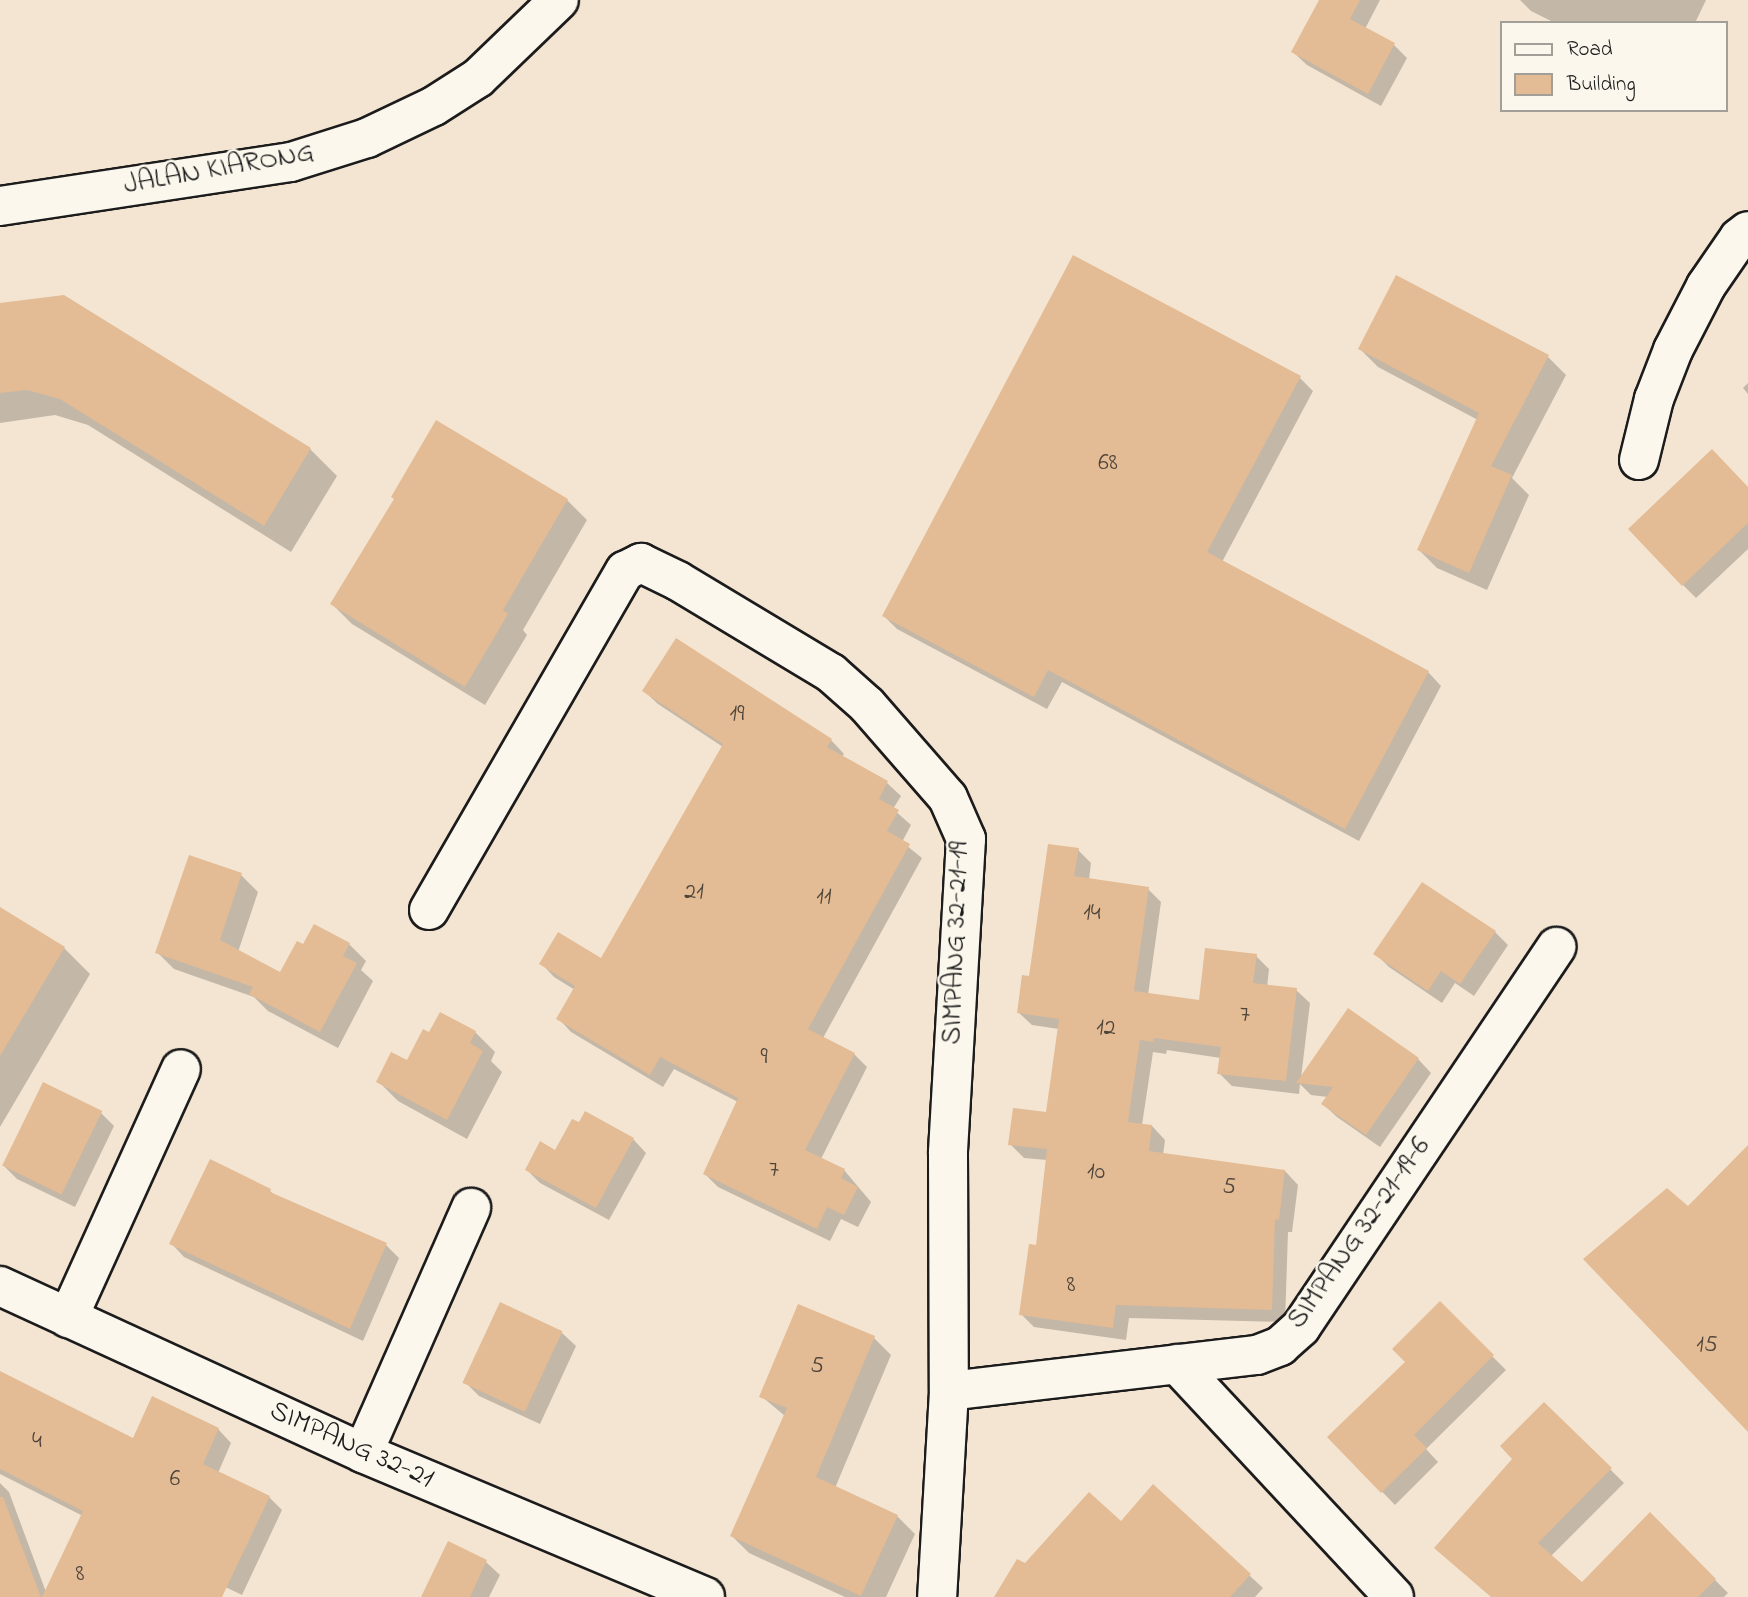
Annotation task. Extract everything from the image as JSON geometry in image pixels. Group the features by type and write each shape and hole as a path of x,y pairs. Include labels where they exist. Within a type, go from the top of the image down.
{"street":[{"name":"JALAN KIARONG","path":"0,206 291,162 367,138 434,106 478,78 559,0"},
{"path":"1639,460 1654,399 1673,350 1706,286 1739,238 1748,231"},
{"name":"SIMPANG 32-21-19","path":"429,910 625,571 641,563 678,581 831,673 867,705 948,798 966,839 948,1153 948,1391 937,1597"},
{"name":"SIMPANG 32-21-19-6","path":"948,1391 1257,1355 1280,1346 1301,1327 1556,947"},
{"path":"68,1318 181,1069"},
{"path":"363,1453 471,1208"},
{"name":"SIMPANG 32-21","path":"0,1286 363,1453 705,1597"},
{"path":"1177,1364 1394,1597"}],"building":[{"path":"1319,0 1360,0 1350,19 1395,43 1368,94 1291,52"},
{"path":"1073,255 1301,376 1207,552 1429,671 1345,829 1048,670 1034,697 882,616"},
{"path":"1396,275 1549,355 1491,466 1512,475 1469,573 1417,550 1479,413 1358,349"},
{"path":"64,295 311,448 264,526 60,399 27,390 0,393 0,303"},
{"path":"436,420 568,499 503,610 508,614 465,687 330,604 394,499 391,497"},
{"path":"1712,449 1748,487 1748,523 1682,586 1628,529"},
{"path":"676,638 832,739 827,747 888,781 879,799 899,810 887,831 910,844 808,1029 855,1053 805,1150 845,1169 841,1178 858,1187 844,1215 827,1207 817,1229 703,1174 738,1098 660,1057 650,1075 556,1019 575,986 539,964 558,932 601,958 723,744 642,691"},
{"path":"1048,844 1079,848 1074,876 1149,887 1134,991 1199,1000 1205,948 1257,954 1253,983 1297,988 1286,1081 1217,1074 1221,1047 1154,1038 1153,1042 1140,1040 1128,1122 1152,1125 1149,1151 1285,1170 1279,1220 1275,1219 1272,1310 1116,1305 1113,1328 1019,1315 1029,1244 1036,1245 1047,1149 1008,1145 1013,1108 1046,1112 1059,1019 1017,1013 1022,975 1029,976"},
{"path":"189,855 242,873 220,940 280,972 297,941 303,944 314,924 350,943 343,956 357,963 320,1032 249,994 253,987 155,953"},
{"path":"1422,882 1496,931 1460,984 1441,971 1428,991 1373,954"},
{"path":"0,907 65,947 0,1056"},
{"path":"1348,1008 1419,1058 1366,1135 1321,1104 1333,1087 1296,1083"},
{"path":"440,1012 476,1031 470,1043 483,1051 447,1120 376,1082 391,1052 407,1060 423,1029 429,1032"},
{"path":"43,1082 102,1111 62,1195 2,1166"},
{"path":"585,1111 634,1138 596,1208 525,1170 540,1141 555,1150 572,1119 579,1122"},
{"path":"1748,1145 1748,1432 1583,1259 1667,1188 1688,1206"},
{"path":"210,1159 271,1189 270,1192 387,1243 350,1329 169,1244"},
{"path":"1440,1301 1494,1355 1414,1435 1427,1448 1381,1493 1327,1437 1405,1362 1392,1349"},
{"path":"500,1302 563,1331 525,1412 462,1383"},
{"path":"798,1304 875,1336 816,1477 898,1515 861,1596 730,1536 787,1408 759,1397"},
{"path":"0,1371 133,1438 152,1396 219,1428 203,1464 270,1496 222,1597 42,1597 83,1511 0,1469"},
{"path":"1544,1402 1612,1468 1538,1543 1582,1582 1650,1512 1716,1579 1698,1597 1491,1597 1434,1548 1512,1459 1500,1446"},
{"path":"1153,1484 1251,1574 1230,1597 994,1597 1017,1559 1025,1563 1089,1492 1121,1521"},
{"path":"0,1497 3,1497 41,1597 0,1597"},
{"path":"448,1541 487,1560 470,1597 421,1597"}]}
